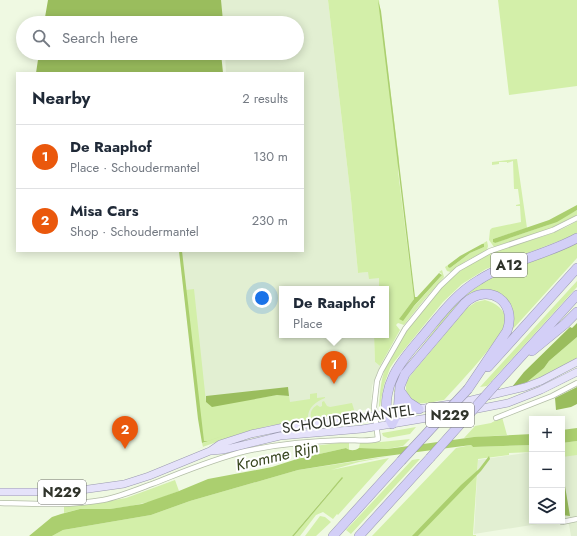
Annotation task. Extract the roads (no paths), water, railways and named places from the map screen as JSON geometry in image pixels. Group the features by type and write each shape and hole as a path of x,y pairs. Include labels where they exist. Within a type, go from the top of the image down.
{"highway":[{"name":"A12","path":"387,414 389,386 396,370 456,297 465,289 490,274 561,246 577,238"},
{"name":"A12","path":"338,530 577,268"},
{"name":"A12","path":"398,412 402,380 405,374 469,299 480,294 492,294 503,301 507,307 510,324 507,331 468,389"},
{"path":"359,536 577,295"},
{"path":"507,373 566,324 577,312"},
{"path":"400,391 408,402 419,409"},
{"path":"392,424 398,412"},
{"path":"387,414 392,424"}],"main road":[{"name":"SCHOUDERMANTEL","path":"0,492 67,492 131,482 210,451 220,444 251,434 278,428 387,414 464,402 525,387 541,381 577,362"},
{"name":"SCHOUDERMANTEL","path":"210,451 223,450 280,436 342,431 392,424 508,403 541,390 577,372"}],"street":[{"path":"377,426 374,407 377,380 404,329 440,286 458,269 490,251 553,230 577,218"},
{"path":"496,418 552,396 577,383"},
{"name":"SCHOUDERMANTEL","path":"0,503 69,504 104,500 211,461 267,447 347,440 378,440 377,426"},
{"path":"131,482 134,490"},
{"path":"565,521 577,519"}],"place":[{"name":"De Raaphof","path":"334,384"},
{"name":"Misa Cars","path":"125,449"}],"water label":[{"name":"Kromme Rijn","path":"277,456"}]}
